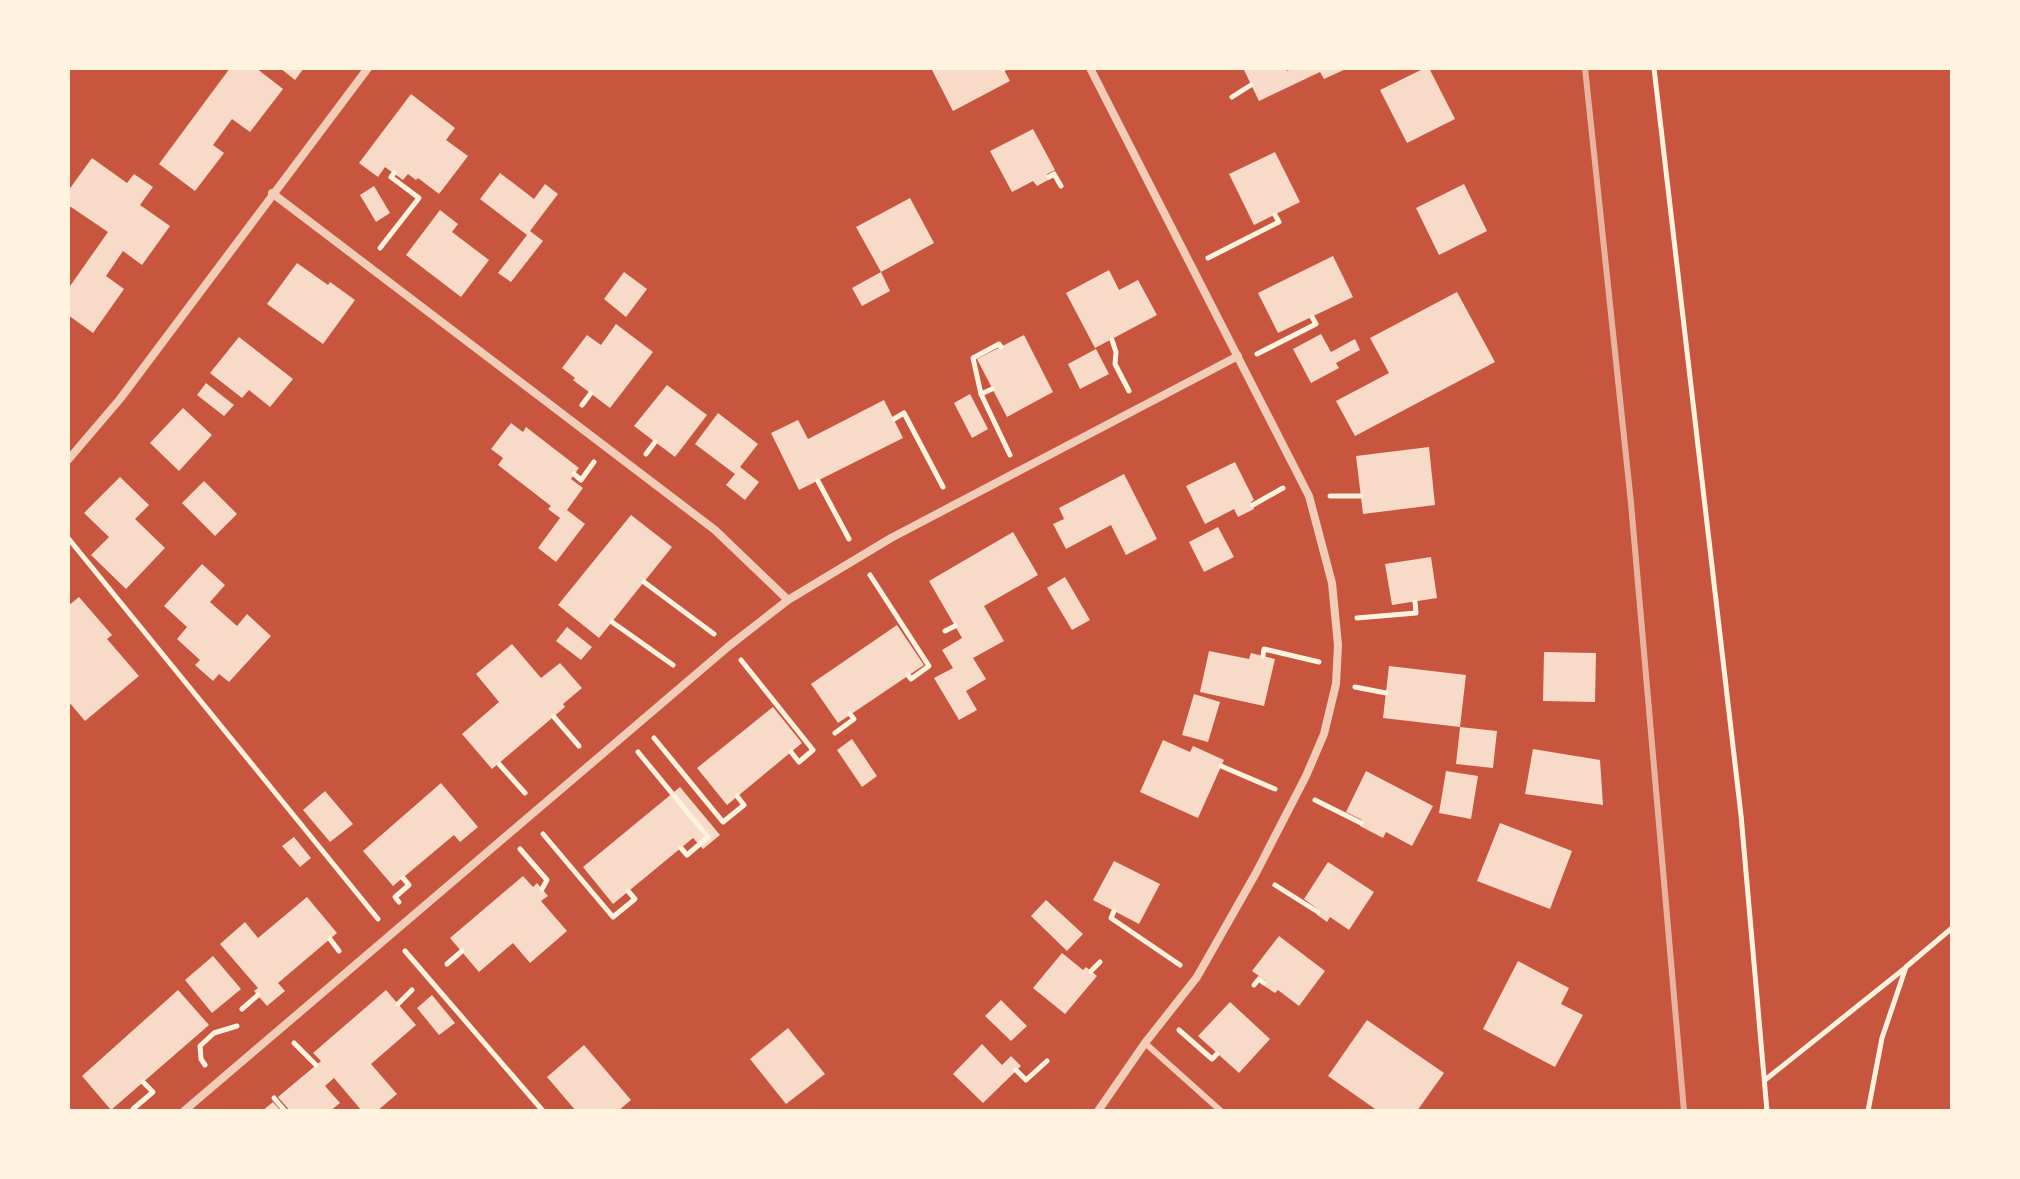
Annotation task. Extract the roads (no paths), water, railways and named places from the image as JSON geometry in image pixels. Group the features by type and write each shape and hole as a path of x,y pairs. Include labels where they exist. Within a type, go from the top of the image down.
{"street":[{"path":"68,460 120,399 368,68"},
{"path":"1090,68 1309,496 1324,543 1338,619 1336,684 1324,734 1296,795 1197,977 1145,1043 1098,1111"},
{"path":"272,193 715,530 788,600"},
{"path":"184,1111 691,678 788,600 858,556 1017,470 1240,359"}],"lane":[{"path":"1145,1043 1221,1111"}],"railway":[{"path":"1585,68 1631,503 1684,1111"}]}
